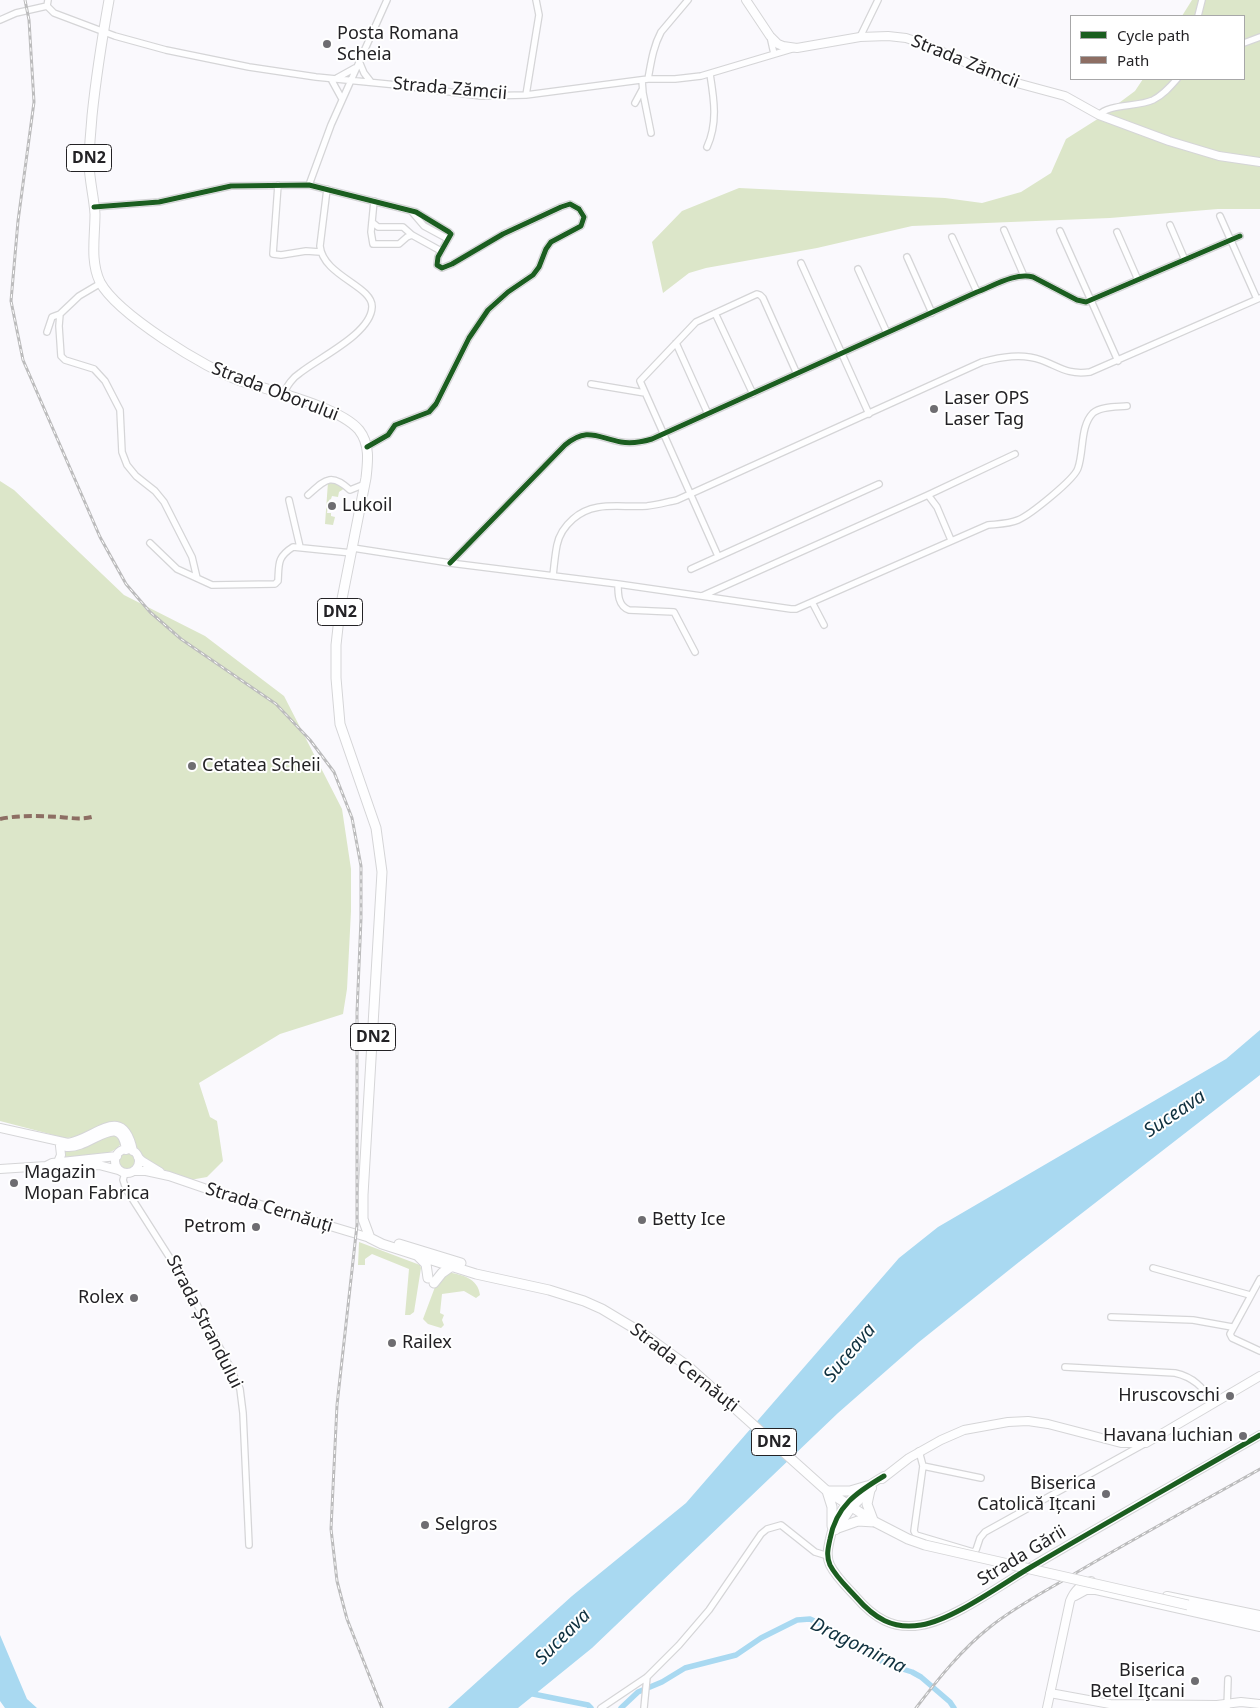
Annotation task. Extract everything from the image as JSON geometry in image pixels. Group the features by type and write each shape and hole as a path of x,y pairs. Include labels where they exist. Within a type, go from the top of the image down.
{"main road":[{"name":"Strada Oborului","path":"109,0 96,76 89,156 94,207 93,254 101,283 112,297 139,321 212,369 283,394 347,420 360,432 367,447"},
{"name":"Strada Zămcii","path":"746,0 770,36 778,44 797,48 860,37 898,37 917,41 1002,79 1065,96 1099,115 1191,148 1219,156 1260,162"},
{"name":"DN2","path":"367,447 368,458 365,484 339,619 336,678 337,705 343,732 376,828 382,872 362,1195 364,1219 370,1238"},
{"path":"0,1128 68,1143 112,1125 124,1129 128,1134 132,1152 139,1164 134,1171 122,1171 103,1166 52,1168 46,1166"},
{"name":"Strada Cernăuți","path":"60,1146 78,1146 113,1130 122,1135 132,1152 148,1165 169,1176"},
{"path":"44,1138 60,1146 62,1154 58,1162"},
{"path":"122,1171 115,1163 117,1156 122,1151 132,1152"},
{"path":"0,1168 46,1166 58,1162 117,1156"},
{"name":"Strada Cernăuți","path":"134,1171 146,1171 169,1176 370,1238 382,1244 476,1274 550,1290"},
{"name":"Strada Cernăuți","path":"370,1238 381,1238 530,1282 597,1306 642,1333 683,1363 827,1491"},
{"path":"418,1256 426,1264 431,1280 452,1266"},
{"path":"828,1556 830,1538 849,1505 884,1476 919,1451 964,1430 1028,1421 1064,1427 1121,1443 1146,1443 1260,1376"},
{"name":"Strada Gării","path":"828,1556 830,1564 839,1578 872,1614 895,1625 922,1625 972,1603 1087,1534 1260,1435"},
{"path":"835,1527 831,1502 827,1491 844,1492 869,1488"},
{"path":"869,1488 867,1504 875,1522"},
{"name":"DN2","path":"827,1491 875,1522 908,1539 925,1545 1260,1621"},
{"path":"835,1527 858,1521 875,1522"},
{"path":"1047,1708 1070,1601 1075,1592 1088,1582 1096,1582 1260,1615"},
{"path":"1070,1601 1081,1592 1096,1590 1260,1627"},
{"path":"1050,1693 1092,1705 1227,1706 1241,1702 1260,1704"}],"street":[{"path":"310,185 319,156 342,99 387,0"},
{"path":"526,95 539,15 536,0"},
{"path":"635,103 642,90 661,32 688,0"},
{"path":"860,37 878,0"},
{"path":"1198,15 1202,0"},
{"name":"Strada Zămcii","path":"47,3 54,13 103,33 192,56 249,67 332,79 372,82 481,96 526,95 710,74 797,48"},
{"path":"0,20 47,3"},
{"path":"770,36 774,54"},
{"path":"1245,43 1260,37"},
{"path":"342,99 332,79 348,72 358,64"},
{"path":"358,64 372,82"},
{"path":"707,147 714,125 713,92 710,74"},
{"path":"1099,115 1105,110 1132,106 1152,100 1166,91 1176,80"},
{"path":"642,90 651,133"},
{"path":"278,185 273,254 281,255 306,251 320,252"},
{"path":"94,207 159,202 231,186 310,185 412,212 424,226 450,237 437,263 442,268 503,234 566,204 576,207 584,217 583,224 578,229 560,237 549,245 539,267 533,275 508,292 488,310 469,338 439,399 432,409 395,425 388,435 367,447"},
{"path":"283,394 292,379 343,344 366,322 372,310 372,304 367,296 333,270 320,252 327,188"},
{"path":"374,201 372,222 372,242 374,245 399,244 412,235"},
{"path":"553,576 557,545 562,533 567,524 588,509 600,506 662,504 691,494 982,362 1010,356 1032,358 1062,370 1082,373 1098,370 1259,298 1220,216"},
{"path":"372,222 378,227 401,226 412,235 441,252"},
{"path":"1170,224 1185,260"},
{"path":"1004,230 1024,276"},
{"path":"1060,231 1118,361"},
{"path":"1117,232 1138,280"},
{"path":"952,236 977,292"},
{"path":"450,564 571,440 584,434 592,434 620,442 640,442 664,434 977,292 1024,276 1033,277 1077,300 1092,301 1240,236"},
{"path":"907,257 932,313"},
{"path":"801,263 869,414"},
{"path":"858,269 887,333"},
{"path":"47,332 52,317 60,314 79,296 101,283"},
{"path":"718,556 640,381 696,322 754,295 760,295 797,374"},
{"path":"715,313 753,394"},
{"path":"60,314 61,356 65,360 94,369 105,381 120,410 122,452 127,465 136,476 151,486 164,502 192,557 197,578"},
{"path":"676,343 708,414"},
{"path":"591,384 645,393"},
{"path":"150,542 178,568 206,583 217,586 275,584 278,581 280,558 292,548 300,547 352,550 796,609 988,524 1017,520 1027,515 1066,485 1077,472 1086,426 1092,414 1100,409 1127,406"},
{"path":"702,596 1015,454"},
{"path":"308,495 330,479 339,481 350,490 365,484"},
{"path":"691,569 879,484"},
{"path":"928,495 937,507 951,540"},
{"path":"289,500 300,547"},
{"path":"618,584 620,600 625,608 629,610 674,612 695,652"},
{"path":"812,602 824,625"},
{"name":"Strada Ștrandului","path":"122,1171 126,1189 184,1280 240,1389 250,1545"},
{"path":"1153,1268 1250,1295"},
{"path":"1260,1279 1232,1327 1230,1334 1232,1338 1260,1351"},
{"path":"1111,1317 1187,1320 1232,1327"},
{"path":"1065,1367 1174,1373 1191,1378 1214,1403"},
{"path":"919,1451 923,1466 914,1531 916,1535 973,1552 976,1550 980,1538 986,1532 1146,1443"},
{"path":"923,1466 981,1478"},
{"path":"601,1708 647,1677 679,1645 709,1610 767,1528 781,1525 815,1552 828,1556"},
{"path":"644,1708 647,1677"},
{"path":"1227,1706 1228,1679"}],"green space":[{"path":"1192,0 1260,0 1260,209 1218,209 1110,218 912,226 817,248 706,268 689,273 663,293 652,242 682,211 739,188 945,198 982,203 1021,192 1051,173 1066,139 1096,120 1135,91 1142,80 1245,80 1245,15 1183,15"},
{"path":"331,480 345,488 339,492 338,497 332,496 329,500 327,513 331,513 331,516 335,517 333,525 325,524 328,482"},
{"path":"0,481 14,490 124,595 205,636 284,696 342,809 351,869 347,989 343,1014 280,1034 199,1083 210,1117 217,1121 223,1161 207,1177 190,1180 147,1163 136,1152 129,1134 65,1138 0,1121"},
{"path":"110,1134 117,1134 122,1141 113,1151 97,1155 65,1157 64,1149 77,1149"},
{"path":"127,1149 135,1153 139,1161 135,1169 127,1173 119,1169 115,1161 119,1153"},
{"path":"359,1242 420,1265 414,1312 410,1315 405,1315 409,1269 372,1254 365,1259 365,1265 358,1265"},
{"path":"448,1272 464,1276 473,1281 479,1289 480,1295 476,1298 464,1291 442,1294 440,1313 444,1315 442,1320 444,1325 441,1328 428,1324 423,1319 435,1287"}],"water":[{"name":"Suceava","path":"1260,1030 1260,1075 919,1342 838,1413 592,1648 518,1708 448,1708 572,1596 686,1503 899,1258 938,1227 1226,1059"},
{"path":"0,1635 27,1699 37,1708 5,1708 0,1701"}],"waterway":[{"name":"Dragomirna","path":"621,1708 638,1692 662,1682 685,1668 736,1655 761,1638 797,1620 810,1619 833,1630 873,1657 921,1677 950,1702 954,1708"},
{"path":"528,1693 588,1705 591,1708"}],"railway":[{"path":"25,0 29,20 34,102 18,221 11,301 23,360 100,537 126,584 150,612 181,639 276,704 310,740 334,772 352,818 361,866 357,1012 357,1225 337,1405 331,1529 337,1581 347,1619 382,1708"},
{"path":"916,1708 960,1655 1010,1612 1120,1547 1260,1469"}],"marked path":[{"path":"0,819 22,816 77,818 95,816"}],"cycle path":[{"path":"94,207 159,202 231,186 309,185 416,212 449,232 451,234 438,257 437,265 442,268 503,234 561,207 570,204 579,209 584,217 581,226 551,242 533,275 508,292 488,310 469,338 436,404 429,412 395,425 388,435 367,447"},
{"path":"450,563 565,445 580,436 592,435 629,443 652,439 997,283 1012,278 1019,276 1033,277 1077,300 1086,302 1240,236"},
{"path":"884,1476 857,1494 837,1517 828,1549 829,1562 842,1582 877,1616 885,1621 902,1626 921,1625 934,1622 962,1609 1060,1550 1260,1435"}],"place":[{"name":"Posta Romana Scheia","path":"327,44"},
{"name":"Laser OPS Laser Tag","path":"934,409"},
{"name":"Lukoil","path":"332,506"},
{"name":"Cetatea Scheii","path":"192,766"},
{"name":"Magazin Mopan Fabrica","path":"14,1183"},
{"name":"Betty Ice","path":"642,1220"},
{"name":"Petrom","path":"256,1227"},
{"name":"Rolex","path":"134,1298"},
{"name":"Railex","path":"392,1343"},
{"name":"Hruscovschi","path":"1230,1396"},
{"name":"Havana luchian","path":"1243,1436"},
{"name":"Biserica Catolică Ițcani","path":"1106,1494"},
{"name":"Selgros","path":"425,1525"},
{"name":"Biserica Betel Iţcani","path":"1195,1681"}]}
